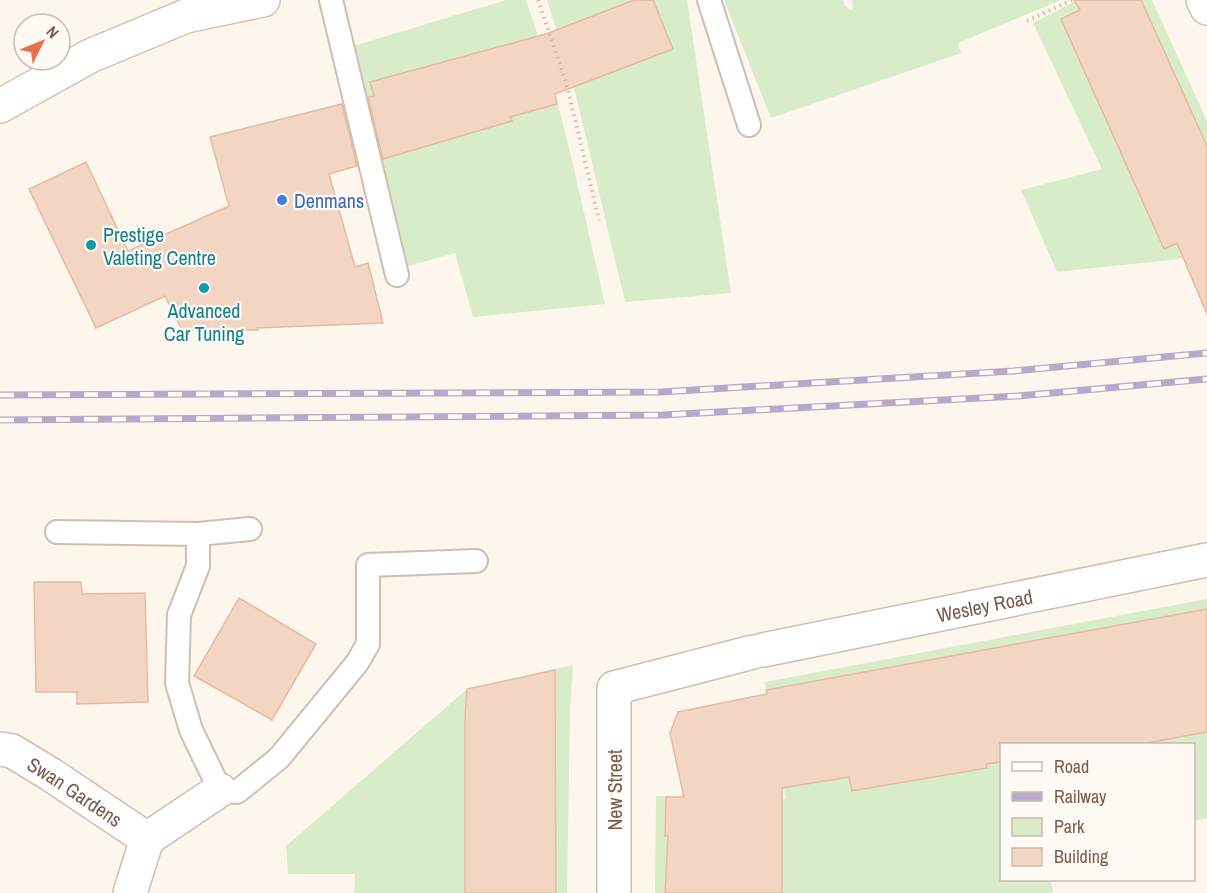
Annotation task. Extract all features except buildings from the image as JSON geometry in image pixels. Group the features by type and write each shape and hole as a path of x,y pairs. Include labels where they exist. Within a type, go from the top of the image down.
{"street":[{"path":"0,106 90,56 186,16 263,0"},
{"path":"1203,0 1207,8"},
{"name":"Wesley Road","path":"614,688 758,651 1207,560"},
{"name":"New Street","path":"614,688 614,893"},
{"name":"Swan Gardens","path":"0,748 12,751 50,774 147,839"},
{"path":"130,893 147,839 220,790"}],"lane":[{"path":"331,0 397,275"},
{"path":"709,0 749,125"},
{"path":"57,532 198,534 250,529"},
{"path":"198,534 198,566 178,615 177,683 190,730 220,790 237,792 279,758 357,663 368,644 368,565 476,561"}],"path":[{"path":"538,0 566,82 599,220"},
{"path":"1027,21 1072,0"}],"green space":[{"path":"506,0 526,0 550,75 570,151 605,304 473,317 455,253 408,266 350,47"},
{"path":"547,0 687,0 731,293 625,302 573,83"},
{"path":"724,0 843,0 845,6 853,11 852,0 1061,0 958,43 961,53 771,118"},
{"path":"1078,0 1152,0 1207,121 1207,256 1057,272 1021,190 1102,169 1033,23"},
{"path":"1207,599 1207,818 1195,821 1195,743 1000,743 1000,881 1051,881 1053,893 655,893 656,796 786,799 765,682"},
{"path":"573,665 570,710 567,893 354,893 355,874 288,874 286,846 467,689"}],"railway":[{"path":"0,395 661,392 1013,371 1207,353"},
{"path":"0,420 663,415 1018,396 1207,379"}],"place":[{"name":"Denmans","path":"282,200"},
{"name":"Prestige Valeting Centre","path":"91,245"},
{"name":"Advanced Car Tuning","path":"204,288"}]}
